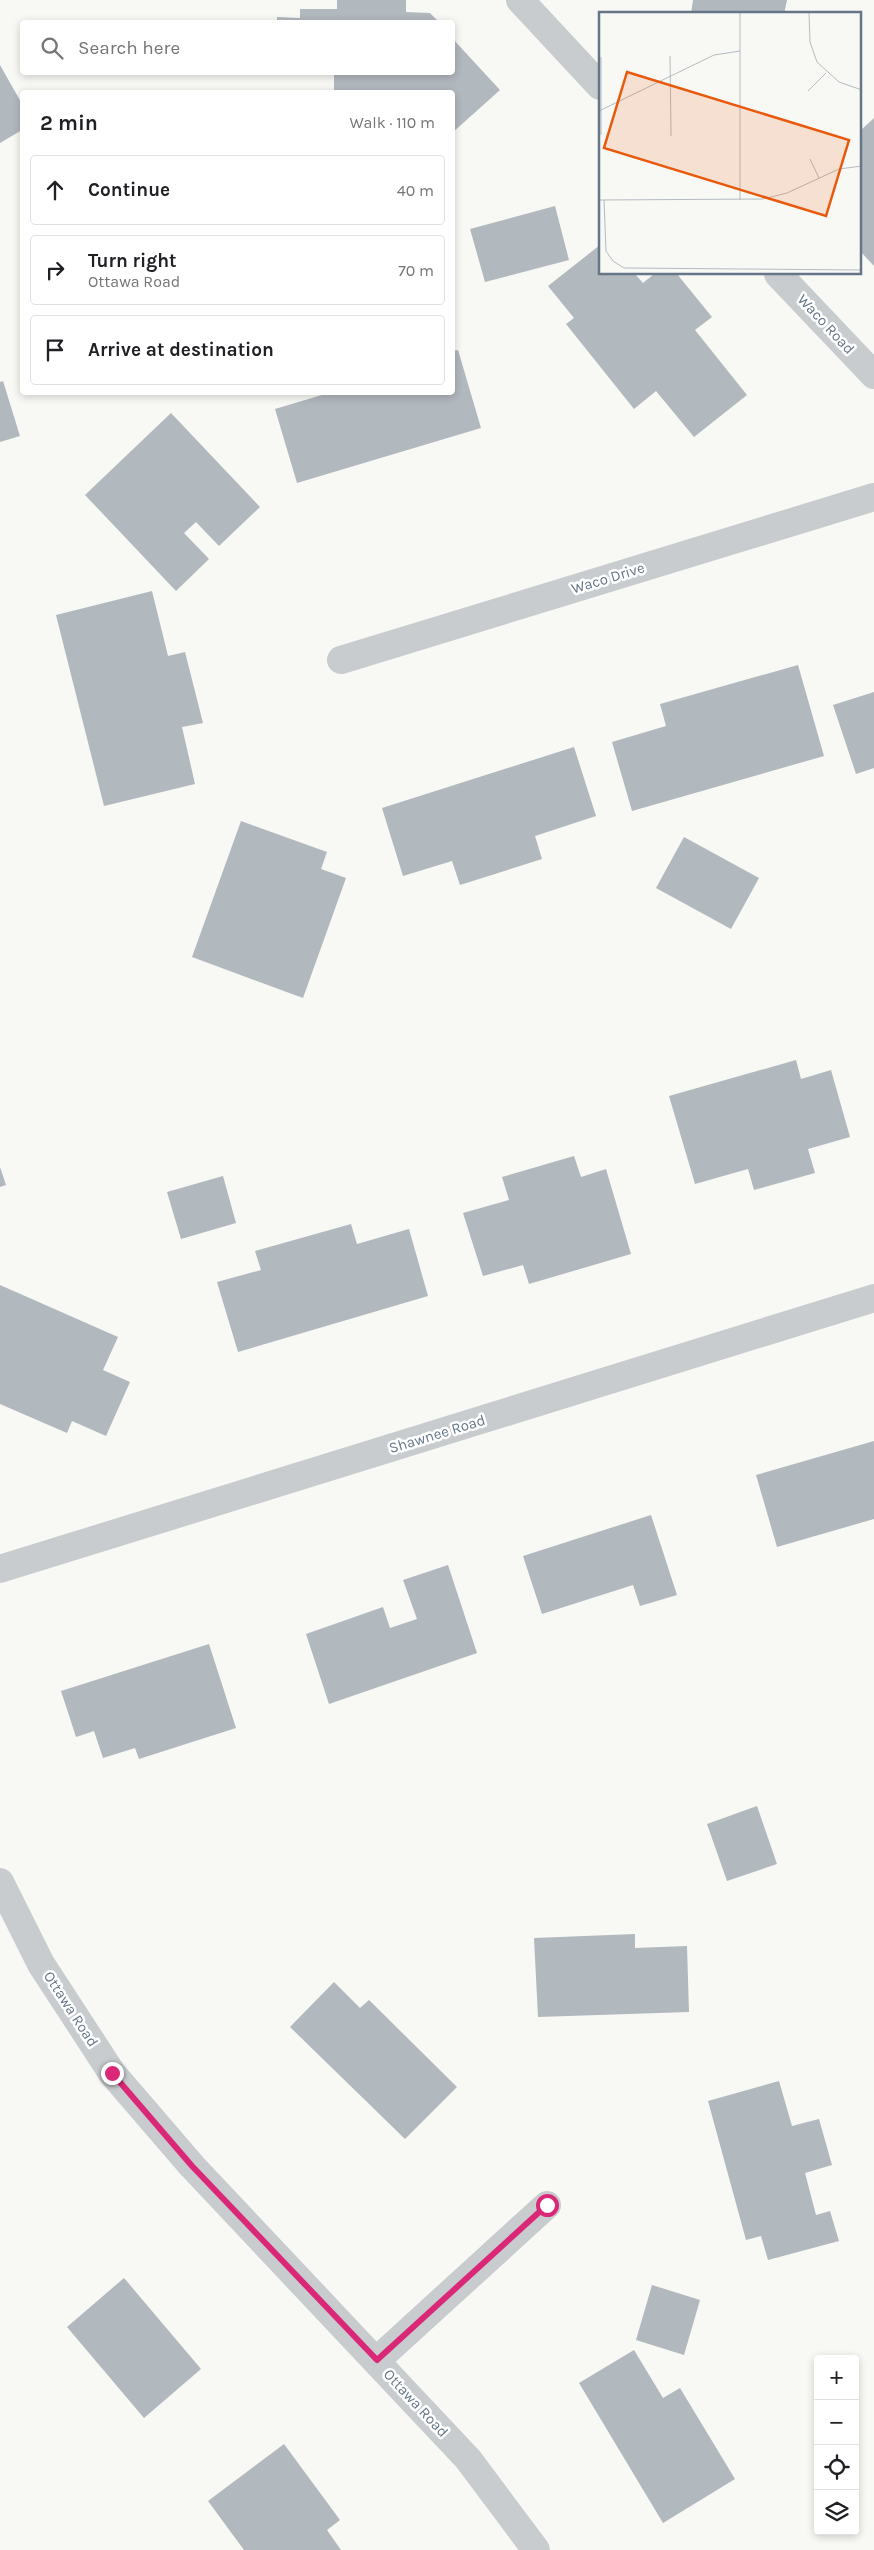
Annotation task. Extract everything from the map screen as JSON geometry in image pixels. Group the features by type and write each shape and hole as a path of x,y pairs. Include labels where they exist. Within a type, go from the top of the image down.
{"street":[{"path":"520,0 599,85"},
{"name":"Waco Road","path":"779,275 874,374"},
{"name":"Waco Drive","path":"341,660 874,497"},
{"name":"Shawnee Road","path":"0,1568 874,1298"},
{"name":"Ottawa Road","path":"0,1882 41,1964 112,2073 192,2166 377,2360 468,2459 536,2550"},
{"path":"377,2360 547,2205"}],"building":[{"path":"337,0 406,0 406,12 430,13 437,20 277,20 277,17 300,18 300,9 337,9"},
{"path":"693,0 787,0 784,12 691,12"},
{"path":"455,41 500,90 455,130 455,90 334,90 334,75 455,75"},
{"path":"0,65 20,100 20,131 0,143"},
{"path":"874,118 874,266 862,253 862,129"},
{"path":"555,206 569,260 485,282 470,229"},
{"path":"599,246 599,275 636,275 643,283 653,275 678,275 712,317 695,330 747,395 694,437 656,391 634,409 566,324 574,318 548,286"},
{"path":"455,350 458,350 481,428 297,483 275,409 322,395 455,395"},
{"path":"3,381 20,436 0,442 0,382"},
{"path":"171,413 260,507 219,546 196,522 184,533 209,559 176,591 85,495"},
{"path":"152,591 168,656 185,652 203,723 182,727 195,784 104,806 56,615"},
{"path":"798,665 824,756 632,811 612,742 666,726 660,704"},
{"path":"874,692 874,768 856,774 833,705"},
{"path":"574,747 596,816 535,836 542,859 460,885 452,861 403,876 382,808"},
{"path":"241,821 327,852 321,869 346,878 303,998 192,957"},
{"path":"684,837 759,878 731,929 656,888"},
{"path":"796,1060 801,1079 831,1070 850,1137 808,1149 815,1173 754,1190 748,1169 695,1184 669,1096"},
{"path":"574,1156 581,1177 606,1169 631,1254 529,1284 523,1265 483,1276 463,1213 509,1200 502,1177"},
{"path":"0,1167 6,1185 0,1187"},
{"path":"223,1176 236,1223 181,1239 167,1192"},
{"path":"351,1224 357,1244 409,1229 428,1296 238,1352 217,1282 261,1270 255,1251"},
{"path":"0,1285 118,1337 103,1370 130,1382 106,1436 72,1421 67,1433 0,1404"},
{"path":"874,1441 874,1519 777,1547 756,1475"},
{"path":"651,1515 677,1595 640,1606 633,1585 542,1614 523,1556"},
{"path":"448,1565 477,1653 329,1704 306,1634 383,1607 390,1628 417,1619 403,1580"},
{"path":"209,1644 236,1728 139,1759 135,1748 103,1758 94,1731 76,1737 61,1691"},
{"path":"757,1806 777,1864 727,1881 707,1824"},
{"path":"635,1934 635,1948 687,1946 689,2012 538,2017 534,1938"},
{"path":"334,1982 360,2008 369,2000 457,2087 405,2139 290,2027"},
{"path":"779,2081 792,2126 819,2119 832,2165 805,2173 816,2215 830,2211 839,2241 768,2260 761,2236 746,2240 708,2101"},
{"path":"124,2278 201,2369 144,2418 67,2327"},
{"path":"652,2285 700,2300 684,2355 636,2340"},
{"path":"634,2350 663,2398 680,2388 735,2479 663,2523 579,2383"},
{"path":"284,2444 340,2520 327,2530 341,2550 244,2550 208,2501"}],"route":[{"path":"112,2073 192,2166 377,2360 547,2205"}]}
